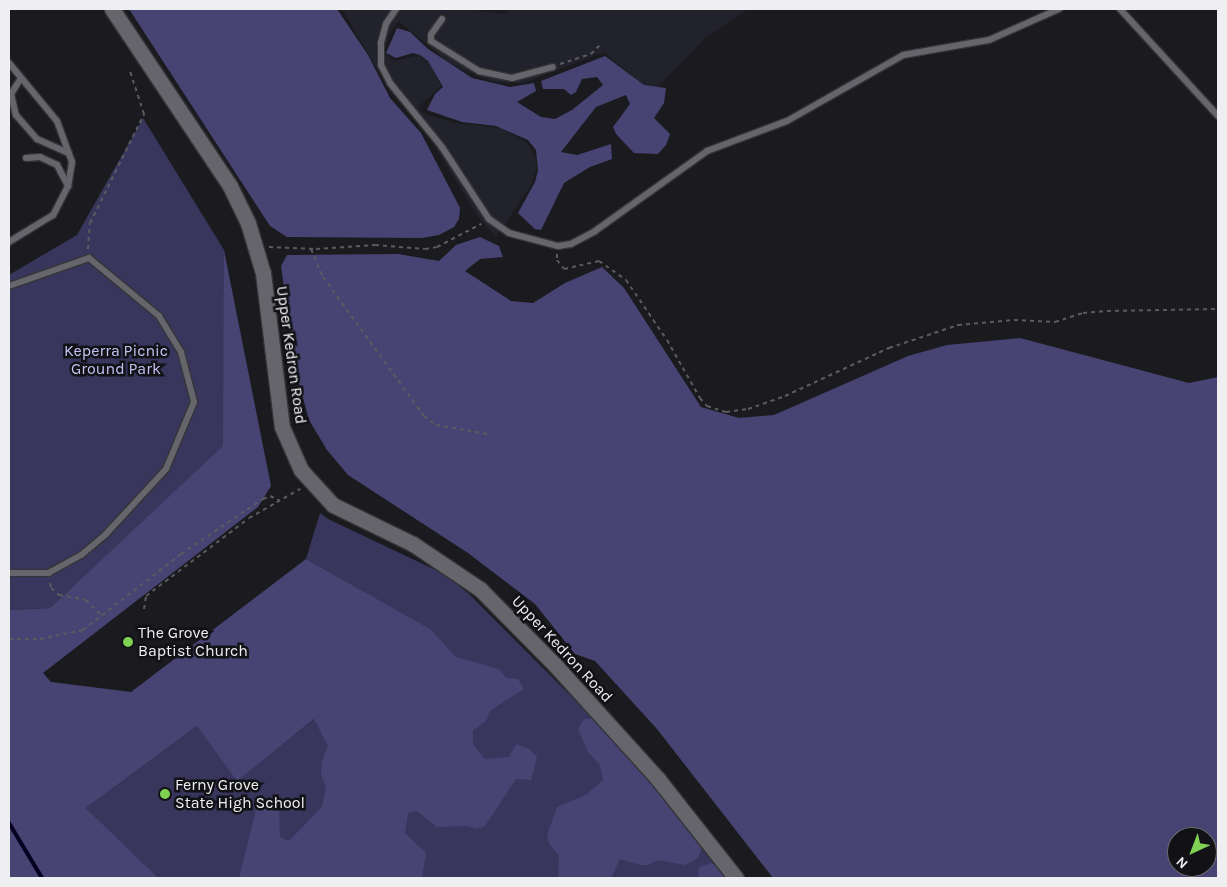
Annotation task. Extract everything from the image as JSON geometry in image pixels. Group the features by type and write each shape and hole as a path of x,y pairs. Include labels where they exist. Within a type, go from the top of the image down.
{"main road":[{"name":"Upper Kedron Road","path":"112,9 230,186 257,249 282,427 301,470 333,504 413,544 480,589 556,665 658,780 736,878"}],"lane":[{"path":"396,9 386,24 380,43 381,65 385,75 442,147 489,219 509,233 558,246 571,244 595,231 707,151 787,121 903,55 989,40 1059,9"},
{"path":"1120,9 1218,116"},
{"path":"442,19 431,35 432,41 479,71 512,78 553,66"},
{"path":"9,63 57,121 72,162 68,186 52,215 9,242"},
{"path":"21,78 11,94 16,115 37,139 69,153"},
{"path":"26,158 40,157 57,165 68,186"},
{"path":"9,286 89,258 159,316 182,352 194,402 182,435 166,468 105,535 81,555 49,573 9,572"}],"path":[{"path":"553,66 591,54 600,45"},
{"path":"89,258 90,224 144,114 128,68"},
{"path":"257,249 311,249 374,245 426,250 437,247 489,219"},
{"path":"558,246 557,260 564,269 598,261 626,280 667,340 700,398 707,406 726,412 748,409 785,396 889,348 958,325 1014,320 1055,322 1082,313 1107,311 1218,308"},
{"path":"311,249 322,277 424,416 436,424 487,434"},
{"path":"144,609 146,596 249,518 300,490"},
{"path":"9,639 40,639 83,630 103,617 181,554 247,510 270,496 280,500"},
{"path":"49,573 51,588 59,596 86,600 103,617"}],"shaded area":[{"path":"129,9 337,9 368,55 390,98 421,133 460,208 459,219 454,227 439,235 422,238 287,237 270,226"},
{"path":"342,9 461,9 504,14 513,9 747,9 704,39 652,93 604,52 523,83 494,82 450,64 399,21 390,33 384,52 394,61 419,55 430,64 441,86 418,107 422,113 455,123 501,128 527,143 534,154 537,167 531,185 496,237 478,217 429,136 390,91"},
{"path":"397,28 410,32 428,49 472,78 510,87 534,83 536,91 517,102 541,117 555,119 572,110 603,85 597,77 582,79 576,92 571,95 564,89 543,89 541,81 605,56 644,85 666,88 664,103 654,118 670,134 666,145 658,154 634,153 616,134 613,127 630,104 626,95 596,107 561,152 577,155 611,144 612,159 590,167 564,183 541,230 535,229 518,213 535,182 538,170 536,150 528,140 496,126 462,122 427,110 435,94 443,87 428,61 420,55 413,53 396,58 386,53"},
{"path":"480,237 499,246 503,257 480,259 465,271 511,301 533,303 565,283 602,267 624,288 701,407 739,418 774,415 908,356 947,345 1020,338 1189,383 1218,377 1218,878 773,878 657,729 595,661 575,654 535,604 468,553 348,475 327,450 309,420 296,372 281,266 287,255 398,254 439,261 456,245"},
{"path":"224,250 271,486 258,507 43,673 51,682 131,692 306,559 430,629 456,657 499,669 506,678 518,679 524,689 491,710 485,722 473,730 473,744 485,759 509,757 516,744 529,749 537,757 531,780 516,779 485,826 477,829 467,826 437,827 417,811 408,813 405,833 426,853 422,878 239,878 256,810 271,804 279,808 280,837 289,841 322,807 326,787 321,774 322,761 328,746 314,719 237,781 197,726 86,808 158,878 9,878 9,610 50,608 223,446"},
{"path":"584,719 594,719 630,755 703,845 698,858 685,865 658,860 648,865 640,865 620,859 611,878 558,878 559,855 550,845 547,835 557,807 586,795 603,780 600,765 588,752 578,729"},
{"path":"711,863 722,867 731,878 698,878 699,867"}],"green space":[{"name":"Keperra Picnic Ground Park","path":"143,118 224,250 224,446 50,608 9,610 9,275 77,235"},
{"path":"320,513 330,520 442,573 468,593 630,755 731,878 158,878 155,876 86,808 197,726 237,780 429,629 306,559"}],"waterway":[{"path":"9,823 42,878"}],"place":[{"name":"The Grove Baptist Church","path":"128,642"},
{"name":"Ferny Grove State High School","path":"165,794"}]}
